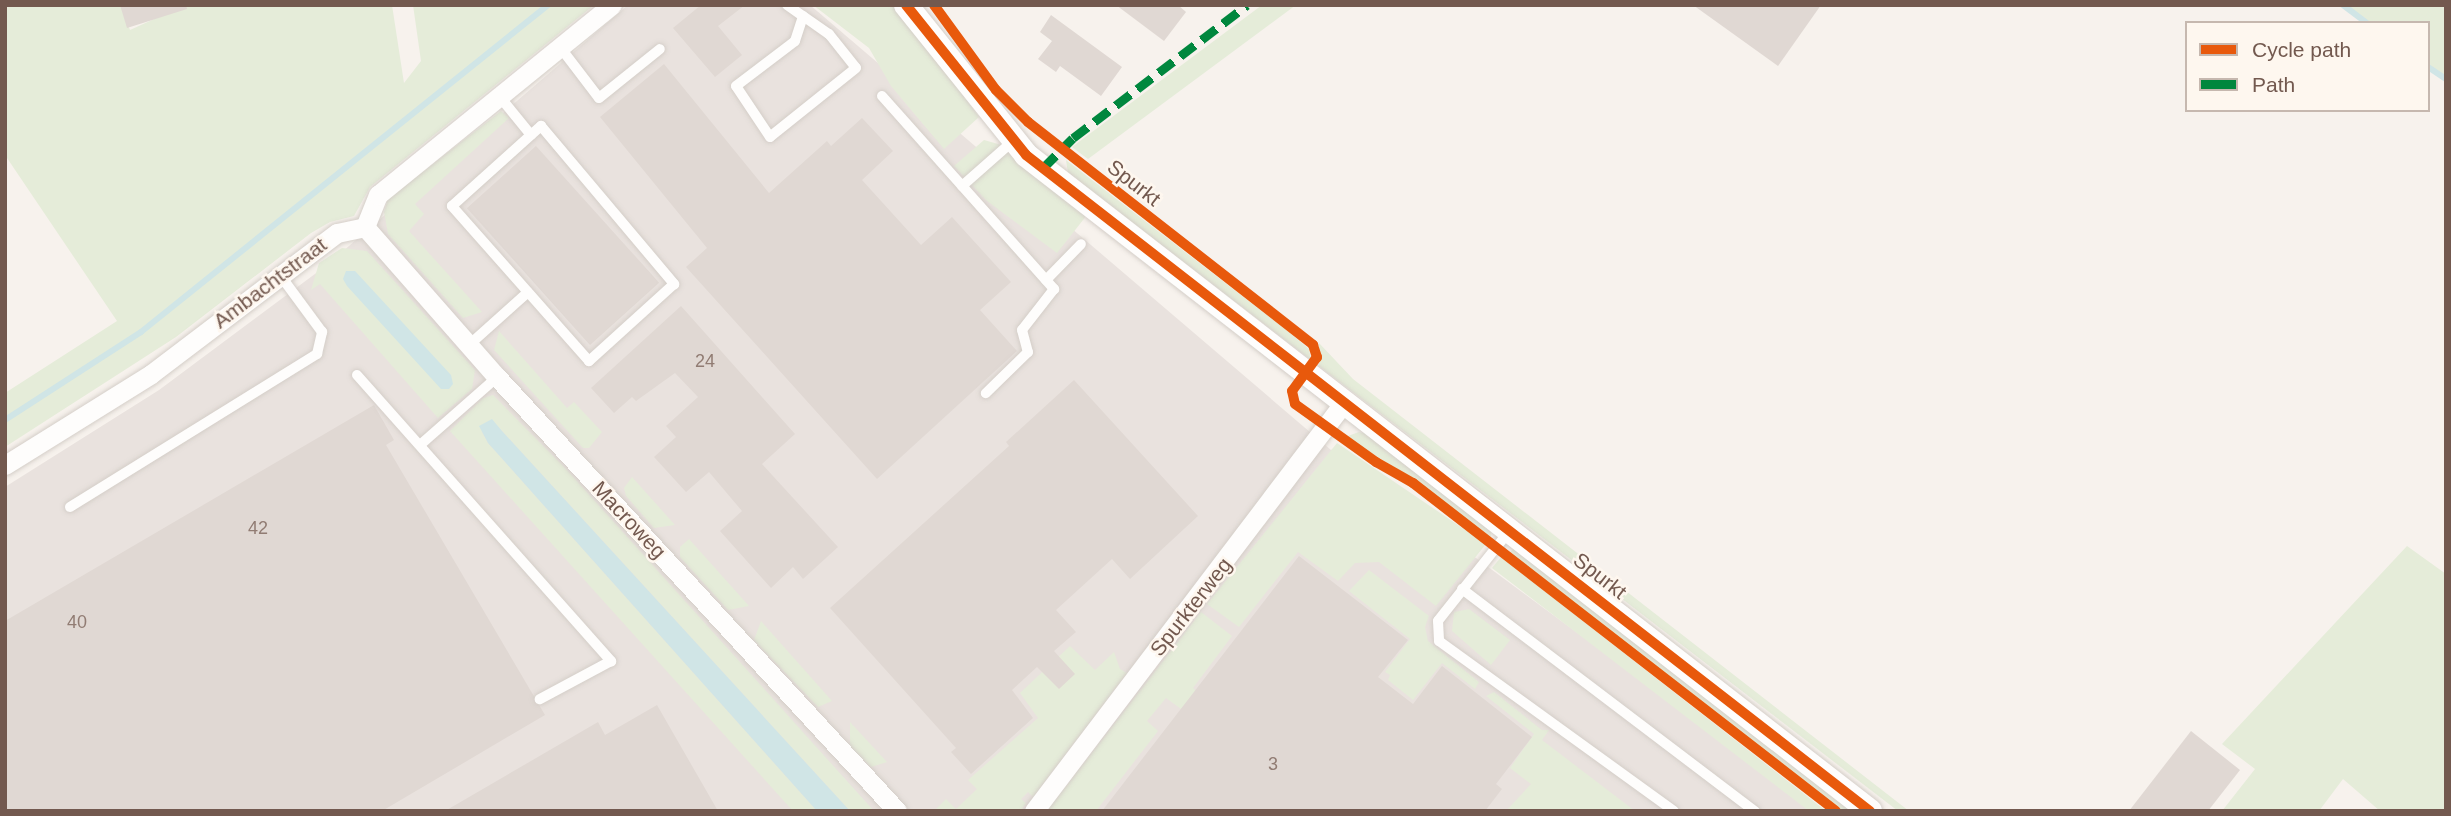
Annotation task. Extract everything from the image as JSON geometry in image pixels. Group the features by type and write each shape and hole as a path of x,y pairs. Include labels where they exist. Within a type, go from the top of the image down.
{"street":[{"path":"365,227 378,195 612,5"},
{"name":"Spurkt","path":"906,5 1013,141 1870,811"},
{"name":"Ambachtstraat","path":"5,465 151,374 337,233 365,227"},
{"name":"Macroweg","path":"365,227 497,377 897,811"},
{"name":"Spurkterweg","path":"1034,811 1345,401"}],"lane":[{"path":"787,5 803,16 829,34 856,68 769,137 736,86 795,41 803,16"},
{"path":"560,47 599,98 660,49"},
{"path":"882,96 1054,289 1022,330 1028,352 986,393"},
{"path":"500,97 531,135"},
{"path":"541,126 674,284 589,360 452,206 531,135 541,126"},
{"path":"961,186 1013,141"},
{"path":"1045,280 1081,244"},
{"path":"70,506 317,354 322,332 281,275"},
{"path":"469,345 528,292"},
{"path":"357,375 611,661 540,699"},
{"path":"420,445 497,377"},
{"path":"1510,530 1438,621 1438,641 1674,811"},
{"path":"1462,589 1755,811"}],"shaded area":[{"path":"628,5 810,5 1331,450 1339,445 1476,558 1819,811 5,811 5,487 159,390 327,265"},
{"path":"346,271 355,271 451,375 453,384 449,389 441,389 347,286 343,279"},
{"path":"492,419 850,811 817,811 488,443 479,426"}],"green space":[{"path":"5,5 121,5 130,30 185,5 392,5 404,83 421,61 413,5 594,5 370,187 354,216 330,222 311,233 176,337 5,447 5,393 117,321 5,155"},
{"path":"813,5 892,5 905,16 979,117 944,149 891,86 869,48"},
{"path":"1262,5 1296,5 1088,159 1072,147"},
{"path":"2345,5 2446,5 2446,78 2430,66 2430,21 2367,21"},
{"path":"501,111 509,118 415,204 424,214 409,231 482,312 463,318 388,234 384,212 388,199"},
{"path":"984,140 1005,146 1087,215 1057,253 987,201 954,166"},
{"path":"1066,160 1290,333 1309,349 1311,360 1068,173"},
{"path":"342,248 367,251 475,370 472,389 438,418 320,284 311,290 319,263"},
{"path":"499,331 567,408 574,402 602,432 589,448 583,448 494,350"},
{"path":"1319,343 1353,379 1909,811 1898,811 1319,366"},
{"path":"493,395 567,470 874,811 850,811 492,420 482,432 488,443 817,811 793,811 450,431 483,398"},
{"path":"1359,432 1372,435 1491,529 1491,538 1414,479 1345,437"},
{"path":"1337,443 1486,544 1436,606 1379,562 1355,563 1338,581 1298,552 1239,627 1207,604"},
{"path":"632,477 675,525 654,528 626,496 624,488"},
{"path":"689,539 749,606 728,610 680,557 680,547"},
{"path":"1515,546 1854,811 1836,811 1508,555"},
{"path":"2407,546 2446,574 2446,811 2380,811 2343,779 2319,811 2222,811 2255,769 2222,744"},
{"path":"1501,557 1826,811 1809,811 1492,568"},
{"path":"1369,570 1429,616 1425,627 1428,641 1479,682 1475,689 1442,663 1413,700 1388,680 1390,675 1385,672 1410,639 1349,591"},
{"path":"1469,609 1510,640 1491,665 1452,631 1454,612"},
{"path":"1201,612 1232,636 1193,688 1217,708 1203,725 1166,698 1147,721 1158,731 1096,811 1047,811"},
{"path":"761,621 832,701 818,707 754,640"},
{"path":"1070,646 1095,670 1114,652 1120,669 1127,673 1033,797 1028,792 1021,799 1026,803 1021,811 934,811 946,799 956,809 977,789 968,780 1038,718 1020,693"},
{"path":"1494,692 1542,730 1549,730 1542,740 1635,811 1506,811 1531,784 1510,768 1534,734 1486,696"},
{"path":"850,722 887,762 871,767 850,746"}],"building":[{"path":"120,5 186,5 187,9 127,28"},
{"path":"701,5 745,5 718,26 742,55 715,77 673,28"},
{"path":"1116,5 1178,5 1186,12 1164,41"},
{"path":"1693,5 1821,5 1778,66"},
{"path":"1051,15 1122,67 1101,96 1060,66 1056,72 1038,59 1052,41 1040,32"},
{"path":"664,64 769,193 827,141 831,146 862,118 893,151 862,180 921,245 952,217 1011,282 980,310 1017,351 877,479 686,267 707,248 600,117"},
{"path":"536,146 659,283 590,345 467,208"},
{"path":"681,306 795,434 762,464 838,547 803,579 793,567 771,588 720,531 742,511 709,472 686,492 654,457 676,437 666,426 698,397 675,373 636,401 632,397 614,413 591,388"},
{"path":"1074,380 1198,516 1130,579 1112,559 1056,610 1076,632 1054,651 1075,674 1059,689 1037,667 1012,690 1033,718 971,774 951,752 956,748 830,608 1009,446 1006,442"},
{"path":"374,405 394,440 386,445 545,715 382,811 5,811 5,621"},
{"path":"1299,556 1408,640 1378,677 1413,704 1442,666 1532,737 1496,784 1502,789 1485,811 1102,811"},
{"path":"657,705 718,811 445,811 598,722 605,735"},
{"path":"2191,731 2240,770 2208,811 2129,811"}],"waterway":[{"path":"5,420 141,332 548,5"},
{"path":"2343,5 2364,21"},
{"path":"2430,68 2446,79"}],"marked path":[{"path":"1043,168 1073,138 1247,5"}],"cycle path":[{"path":"906,5 1026,155 1870,811"},
{"path":"934,5 996,90 1028,122 1313,345 1317,357 1292,391 1295,404 1376,462 1413,483 1836,811"}]}
